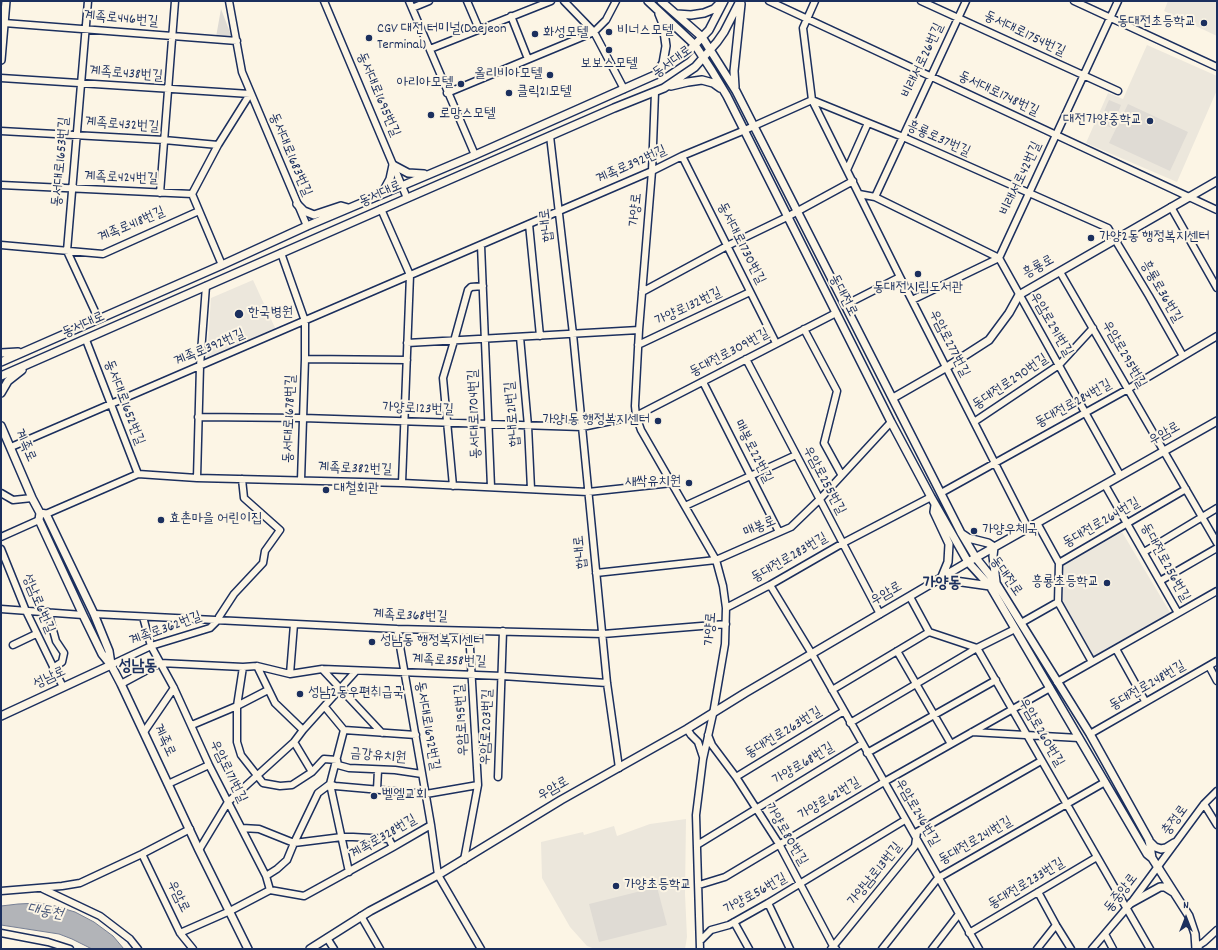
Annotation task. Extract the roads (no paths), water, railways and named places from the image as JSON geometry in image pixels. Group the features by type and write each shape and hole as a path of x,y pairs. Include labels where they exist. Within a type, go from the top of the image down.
{"main road":[{"path":"1,60 6,1"},
{"name":"동대전로","path":"648,1 695,45 727,96 891,422 935,505 968,562 993,584"},
{"name":"동대전로","path":"661,1 702,37 736,91 796,212 893,398 960,534 993,584 1018,626 1050,688 1147,854 1152,858 1189,916 1195,934 1197,948"},
{"path":"676,14 691,15 704,13 714,9 723,1"},
{"name":"동서대로","path":"1,362 348,208 432,174 655,75 685,55 712,27 723,1"},
{"path":"736,91 734,71 741,1"},
{"name":"동서대로","path":"1,376 86,340 381,209 614,108 664,88 691,70 703,58 724,32 741,1"},
{"path":"655,75 663,63 666,46 663,24 656,9"},
{"path":"664,88 695,80 708,81 716,85 727,96"},
{"path":"379,196 390,179 393,165 408,173 432,174"},
{"name":"흥룡로","path":"893,398 947,367 988,340 1006,317 1019,295 1217,181"},
{"path":"297,204 304,211 314,215 341,206 348,208"},
{"path":"1,353 26,351"},
{"path":"1,393 8,381 30,364"},
{"name":"우암로","path":"310,949 361,916 464,860 562,800 713,714 745,693 968,562 1217,421"},
{"name":"계족로","path":"1,426 3,438 11,447 32,498 94,614 109,650 111,665"},
{"path":"935,505 934,512 949,544 948,562 941,579 993,584 994,548 988,543 968,538 960,534"},
{"name":"계족로","path":"42,516 82,615 102,654 111,665 121,684 199,850 248,949"},
{"name":"동대전로","path":"1018,626 1057,682 1090,734 1149,840 1152,858"},
{"name":"성남로","path":"1,716 111,665"},
{"path":"1149,840 1155,847 1161,849 1174,843"},
{"path":"1129,905 1152,890 1160,887 1165,887 1175,893"}],"street":[{"name":"동서대로1653번길","path":"88,1 67,251 98,318"},
{"path":"160,193 175,1"},
{"name":"동서대로1683번길","path":"229,1 242,72 307,226"},
{"name":"동서대로1695번길","path":"324,1 407,198"},
{"path":"409,1 475,155"},
{"path":"412,8 429,1"},
{"path":"467,1 479,29"},
{"path":"430,49 551,1"},
{"path":"564,1 594,32 624,89"},
{"path":"448,93 594,32 606,20 616,1"},
{"name":"동서대로1748번길","path":"769,1 1217,210"},
{"path":"807,19 816,1"},
{"name":"동서대로1754번길","path":"921,1 1118,91"},
{"name":"비래서로26번길","path":"875,197 966,1"},
{"path":"1074,1 1217,67"},
{"name":"비래서로42번길","path":"999,258 1118,1"},
{"path":"511,16 528,59"},
{"name":"우암로277번길","path":"807,19 803,28 812,100 1028,528"},
{"name":"계족로446번길","path":"4,23 237,41"},
{"name":"계족로438번길","path":"1,78 250,94"},
{"name":"가양로","path":"655,92 652,171 638,345 635,406 636,416 641,430 716,560 724,586 726,608 725,644 713,714 703,759 696,815 700,949"},
{"path":"222,265 192,194 218,145 250,94"},
{"path":"745,130 812,100"},
{"name":"흥룡로37번길","path":"812,100 903,137 1108,228 1116,240"},
{"path":"847,170 868,123"},
{"name":"계족로392번길","path":"11,447 745,130"},
{"name":"계족로432번길","path":"1,131 164,140 218,145"},
{"name":"합내로","path":"550,136 573,334 596,574 619,768"},
{"name":"동서대로1730번길","path":"682,156 776,343"},
{"path":"642,292 853,181"},
{"name":"계족로424번길","path":"1,185 192,194"},
{"path":"859,194 875,197 999,258"},
{"path":"1171,207 1217,288"},
{"path":"381,209 410,275 402,483"},
{"name":"계족로418번길","path":"1,245 103,254 199,211"},
{"path":"529,224 540,336"},
{"name":"흥룡로36번길","path":"1116,240 1183,356"},
{"name":"동서대로1704번길","path":"481,245 491,487"},
{"name":"동서대로1678번길","path":"281,253 305,321 301,480"},
{"path":"912,300 999,258"},
{"name":"우암로291번길","path":"999,258 1120,475"},
{"name":"우암로295번길","path":"1060,272 1217,543"},
{"name":"동대전로","path":"845,305 900,277"},
{"path":"197,478 200,366 206,286"},
{"path":"453,486 443,378 468,290 471,287 483,286"},
{"name":"가양로132번길","path":"638,345 750,292"},
{"name":"동대전로309번길","path":"636,416 836,313"},
{"name":"동대전로290번길","path":"974,422 1059,365 1093,328"},
{"path":"804,329 836,391 824,443 841,474"},
{"path":"407,343 639,330"},
{"name":"동대전로284번길","path":"940,493 1128,389 1217,336"},
{"name":"합내로21번길","path":"520,337 528,426 531,489"},
{"name":"동서대로1652번길","path":"86,340 138,474"},
{"name":"동서대로1678번길","path":"305,360 407,360"},
{"name":"우암로255번길","path":"746,360 880,614"},
{"name":"매봉로22번길","path":"703,382 779,532"},
{"name":"가양로123번길","path":"198,417 303,418 582,428 636,416"},
{"name":"매봉로","path":"596,574 716,560 791,528 891,422"},
{"path":"685,506 796,455"},
{"name":"계족로382번길","path":"1,537 42,516 138,474 197,478 402,483 588,492 672,483"},
{"name":"계족로362번길","path":"111,665 152,646 210,628 218,620 234,594 263,563 265,552 280,530 244,498 242,479"},
{"path":"1105,485 1128,524"},
{"name":"동대전로264번길","path":"1058,602 1059,563 1186,489"},
{"path":"1,493 13,500 32,498"},
{"name":"동대전로283번길","path":"726,608 770,585 843,543 931,497"},
{"path":"1144,552 1217,508"},
{"path":"1037,523 1059,563"},
{"name":"동대전로256번길","path":"1128,524 1178,613"},
{"path":"1160,581 1217,548"},
{"name":"성남로6번길","path":"1,549 36,634 63,687"},
{"path":"770,585 812,654"},
{"name":"동대전로256번길","path":"1057,682 1217,591"},
{"path":"910,597 930,632 977,648"},
{"path":"850,723 1058,602 1092,662"},
{"path":"1,609 82,615"},
{"name":"성남로6번길","path":"48,612 56,641 64,653 62,662 53,668"},
{"name":"계족로368번길","path":"94,614 468,631 603,634 726,624"},
{"name":"우암로171번길","path":"142,616 152,646 192,725 209,765 266,876 270,890"},
{"path":"290,674 294,624"},
{"name":"동서대로1692번길","path":"397,628 431,824 438,875"},
{"name":"우암로195번길","path":"464,860 478,785 468,631"},
{"name":"우암로203번길","path":"498,776 503,631"},
{"path":"832,690 930,632"},
{"path":"13,645 36,634"},
{"name":"우암로260번길","path":"977,648 1097,857 1129,905 1150,949"},
{"path":"1116,648 1145,701"},
{"path":"897,651 935,714 951,744"},
{"name":"우암로246번길","path":"812,654 979,949"},
{"name":"동대전로248번길","path":"1090,734 1145,701 1217,661"},
{"path":"121,684 160,663"},
{"name":"계족로358번길","path":"160,663 244,667 257,666 290,674 322,669 502,676 608,683"},
{"path":"257,666 275,703 303,730"},
{"path":"1208,666 1217,681"},
{"path":"244,667 237,706 237,742 241,755 263,783 280,786 292,785 312,772 324,759 337,760"},
{"path":"322,669 382,733"},
{"path":"199,850 228,802 294,742 356,671"},
{"path":"867,753 996,680"},
{"path":"144,732 174,688"},
{"name":"가양로62번길","path":"699,886 724,877 884,782 1050,688"},
{"path":"192,725 237,706 268,690"},
{"path":"324,707 344,730 416,736"},
{"name":"동대전로263번길","path":"736,777 844,711"},
{"path":"687,729 691,736 698,742 703,759"},
{"path":"266,876 287,860 318,793 330,784 344,730"},
{"path":"972,732 1079,738"},
{"name":"가양로80번길","path":"708,735 712,745 736,777 779,844 834,948"},
{"path":"294,742 312,772"},
{"name":"가양로68번길","path":"697,845 862,744"},
{"name":"금강유치원","path":"337,760 338,765 349,768 395,770 422,774"},
{"name":"가양남로13번길","path":"834,948 915,846 917,832 1041,761"},
{"path":"168,784 209,765"},
{"path":"377,790 378,770"},
{"name":"동대전로241번길","path":"882,949 938,878 1105,782"},
{"path":"330,784 335,786 426,794 478,785"},
{"name":"계족로328번길","path":"330,784 350,872"},
{"name":"충정로","path":"1158,867 1174,843 1204,804 1217,791"},
{"path":"1204,804 1217,825"},
{"name":"가양로56번길","path":"700,941 711,930 728,925 768,903 906,820"},
{"name":"계족로328번길","path":"270,890 304,896 350,872 431,824"},
{"path":"242,828 259,829 294,843 342,837 389,839 393,847"},
{"path":"1,891 62,886 80,882 142,854 190,829"},
{"name":"우암로","path":"142,854 180,933 193,949"},
{"name":"동대전로233번길","path":"969,933 1097,857"},
{"name":"동중앙로","path":"1092,949 1129,905 1158,867"},
{"path":"438,875 481,949"},
{"path":"42,888 100,916 130,939 138,949"},
{"path":"180,933 230,911 270,890"},
{"path":"1038,892 1071,949"},
{"path":"768,903 790,949"},
{"path":"932,949 959,914"},
{"path":"361,916 380,949"},
{"path":"734,922 749,949"},
{"path":"1037,949 1056,925"},
{"path":"1197,948 1217,930"},
{"path":"1,933 48,942 70,949"},
{"name":"동중앙로","path":"1105,934 1113,949"},
{"path":"327,938 334,949"}],"water":[{"name":"대동천","path":"39,903 75,912 94,922 113,936 124,949 92,949 59,934 1,925 1,906"}],"place":[{"name":"동대전초등학교","path":"1204,23"},
{"name":"비너스모텔","path":"609,32"},
{"name":"화성모텔","path":"535,34"},
{"name":"CGV 대전 터미널(Daejeon Terminal)","path":"369,38"},
{"name":"보보스모텔","path":"609,50"},
{"name":"올리비아모텔","path":"550,75"},
{"name":"아리아모텔","path":"461,84"},
{"name":"클릭21모텔","path":"509,93"},
{"name":"로망스모텔","path":"431,115"},
{"name":"대전가양중학교","path":"1150,121"},
{"name":"가양2동 행정복지센터","path":"1091,238"},
{"name":"동대전시립도서관","path":"918,274"},
{"name":"한국병원","path":"239,314"},
{"name":"가양1동 행정복지센터","path":"658,421"},
{"name":"새싹유치원","path":"689,483"},
{"name":"대철회관","path":"326,490"},
{"name":"효촌마을 어린이집","path":"161,520"},
{"name":"가양우체국","path":"974,531"},
{"name":"흥룡초등학교","path":"1107,583"},
{"name":"성남동 행정복지센터","path":"372,642"},
{"name":"성남2동우편취급국","path":"300,694"},
{"name":"벨엘교회","path":"374,796"},
{"name":"가양초등학교","path":"616,886"}],"district":[{"name":"가양동","path":"942,585"},
{"name":"성남동","path":"138,668"}]}
